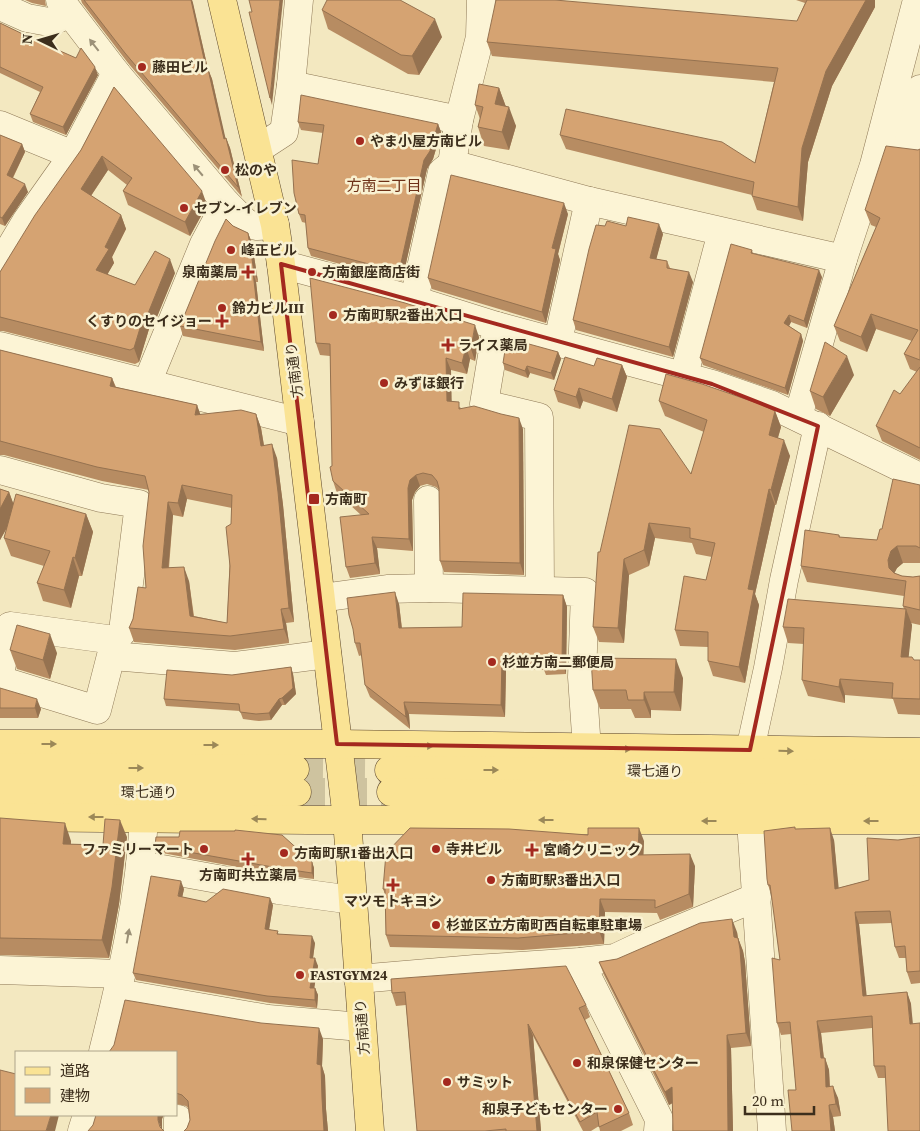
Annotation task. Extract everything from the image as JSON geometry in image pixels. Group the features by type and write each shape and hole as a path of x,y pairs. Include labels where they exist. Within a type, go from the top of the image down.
{"main road":[{"name":"方南通り","path":"222,0 276,225 347,819 370,1131"},
{"path":"0,744 337,744 587,749 920,752"},
{"name":"環七通り","path":"0,768 296,780 0,792"},
{"name":"環七通り","path":"920,774 390,781 920,800"},
{"path":"0,817 752,821 920,820"}],"street":[{"path":"258,149 284,132 291,85 299,0"},
{"path":"750,750 768,668 784,580 808,422 843,260 874,165 917,0"},
{"path":"414,300 442,172 452,164 459,120 480,37 474,4"},
{"path":"0,6 27,18 49,22 65,7 116,73 226,203 247,224 257,226 276,225"},
{"path":"0,265 27,220 73,155 116,73"},
{"path":"291,85 459,120"},
{"path":"920,89 905,146 920,150"},
{"path":"0,125 73,155"},
{"path":"452,164 589,201 843,260"},
{"path":"558,341 589,201"},
{"path":"147,383 204,244 226,203"},
{"path":"684,376 722,232"},
{"path":"281,264 414,300 498,326 684,376 772,404 920,477"},
{"path":"498,326 484,404 539,417 540,591"},
{"path":"0,346 300,422"},
{"path":"0,470 101,498 139,504 123,630 113,648 97,710 0,680"},
{"path":"428,500 429,588"},
{"path":"320,598 387,589 429,588 585,592 582,677 587,749"},
{"path":"0,673 10,626 113,648 235,666 327,654"},
{"path":"103,1051 120,984 140,865 144,818"},
{"path":"752,821 772,1131"},
{"path":"140,865 278,890 353,900"},
{"path":"358,979 615,958 651,941 758,897"},
{"path":"580,962 659,1119 658,1131"},
{"path":"0,970 120,984 268,1018 362,1027"},
{"path":"82,1131 87,1116"}],"highlighted area":[{"path":"281,264 712,384 818,426 750,750 337,744"}],"building":[{"path":"84,0 191,0 206,68 208,69 224,139 226,138 238,187 125,53"},
{"path":"249,0 280,0 270,98 249,12 252,12"},
{"path":"327,0 400,0 435,19 412,56 401,55 322,10"},
{"path":"496,0 555,0 797,21 807,0 866,0 826,71 802,148 798,207 752,196 754,182 560,135 566,109 722,142 755,163 778,68 487,42"},
{"path":"0,23 76,58 81,48 95,67 63,127 30,114 43,87 0,67"},
{"path":"479,84 499,88 495,104 509,107 502,132 478,127 483,107 475,105"},
{"path":"114,87 202,191 185,222 123,191 132,178 102,156 81,189 121,215 105,247 109,249 96,270 135,285 155,251 170,259 147,316 144,315 134,348 130,350 0,317 0,272 35,215 81,150"},
{"path":"301,95 438,124 430,151 424,160 399,272 308,248 305,215 299,214 294,193 292,160 318,164 324,125 298,122"},
{"path":"0,135 22,144 7,175 25,184 2,218 0,217"},
{"path":"886,146 920,149 920,360 904,354 918,330 871,314 861,337 834,326 880,218 865,210"},
{"path":"451,175 564,203 552,248 556,249 542,312 428,278"},
{"path":"628,217 659,224 650,258 667,261 667,268 689,272 669,347 573,320 596,225 605,226 607,221 626,226"},
{"name":"鈴力ビルIII","path":"226,219 233,226 248,233 261,342 180,326"},
{"path":"731,244 752,250 751,253 819,270 804,321 789,315 784,323 801,334 785,388 700,358"},
{"path":"310,278 405,303 475,325 471,349 466,347 462,363 446,358 447,401 459,402 459,409 474,406 519,418 520,563 440,561 439,488 437,481 432,475 423,473 416,475 410,480 408,488 409,539 372,537 375,563 346,567 340,517 369,514 333,481 330,467 332,466 330,344 316,343"},
{"path":"507,338 558,352 551,373 527,366 525,371 503,363"},
{"path":"825,342 847,356 823,397 810,391"},
{"path":"0,350 112,378 110,386 197,405 195,415 241,410 256,414 261,446 272,444 289,608 281,609 284,629 230,636 129,628 133,619 138,587 146,588 143,546 149,492 145,476 97,467 0,441","holes":["182,485 232,495 231,524 226,527 230,566 227,623 190,616 184,567 162,568 168,502 178,503"]},
{"path":"565,357 594,366 597,358 622,365 612,399 579,388 576,397 554,390"},
{"path":"920,367 920,448 876,426 894,390 900,394"},
{"path":"666,374 702,384 775,411 769,435 784,440 771,490 769,489 748,589 754,590 739,667 708,661 708,632 675,630 684,576 706,580 715,543 690,538 690,528 649,523 644,550 624,559 618,628 593,627 598,552 600,552 629,425 660,429 691,474 707,420 659,401"},
{"path":"893,479 920,485 920,548 916,546 897,546 891,551 888,560 889,568 894,573 902,576 920,576 920,610 903,606 906,581 801,566 805,530 839,535 839,537 877,540 880,529 882,529"},
{"path":"0,489 9,492 0,509"},
{"path":"16,494 86,514 75,558 73,557 64,590 37,583 50,551 4,538"},
{"path":"395,592 399,628 462,627 463,593 563,595 562,662 542,663 541,658 502,657 501,705 404,702 406,717 365,685 360,643 355,643 347,598"},
{"path":"788,599 906,609 901,657 912,657 914,660 920,660 920,699 892,698 893,683 840,679 839,687 802,680 804,628 783,627"},
{"path":"17,625 50,634 43,660 10,650"},
{"path":"591,658 676,659 674,692 644,692 644,700 628,700 626,690 593,690"},
{"path":"291,667 293,688 279,699 269,713 240,712 239,704 164,699 167,670 232,675"},
{"path":"0,688 37,699 35,708 0,708"},
{"path":"0,818 65,823 63,844 103,845 105,819 120,820 112,887 102,940 0,938"},
{"path":"795,827 795,829 830,828 835,889 869,880 867,838 898,840 920,837 920,971 907,972 905,946 895,947 890,911 855,912 863,996 907,992 910,1024 920,1023 920,1131 888,1131 885,1066 874,1066 872,1016 817,1021 821,1058 825,1058 826,1087 833,1086 836,1104 829,1105 831,1131 792,1131 788,1090 796,1090 790,1022 777,1023 772,958 780,960 770,885 768,885 767,879 764,831"},
{"path":"410,828 509,829 588,835 588,828 639,828 638,855 690,854 689,894 655,908 655,900 600,899 599,931 518,938 386,935 385,889 383,889 386,853"},
{"path":"235,830 282,835 312,862 312,873 155,846 156,837 179,837 180,831"},
{"path":"151,876 181,881 178,896 206,902 223,889 270,898 265,929 278,931 277,934 312,936 310,958 315,958 310,988 315,988 315,1000 267,996 133,973"},
{"path":"732,919 734,937 738,938 740,949 746,1033 727,1035 728,1131 673,1131 672,1087 665,1092 599,962 617,959 700,923"},
{"path":"566,966 586,1005 579,1008 629,1113 599,1127 597,1112 580,1122 528,1024 537,1131 506,1131 506,1129 485,1131 417,1131 405,992 392,993 391,979"},
{"path":"125,1000 261,1023 319,1028 317,1064 321,1065 324,1131 184,1131 190,1120 188,1101 178,1094 178,1051 110,1051 114,1045"},
{"path":"0,1070 15,1074 15,1116 51,1116 46,1131 0,1131"},
{"path":"96,1116 158,1116 160,1127 164,1131 88,1131 93,1125"}],"tunnel":[{"path":"295,769 389,770"},
{"path":"297,792 391,792"}],"place":[{"name":"藤田ビル","path":"142,67"},
{"name":"やま小屋方南ビル","path":"360,141"},
{"name":"松のや","path":"225,170"},
{"name":"セブン-イレブン","path":"184,208"},
{"name":"峰正ビル","path":"231,250"},
{"name":"泉南薬局","path":"248,272"},
{"name":"方南銀座商店街","path":"312,272"},
{"name":"鈴力ビルIII","path":"222,308"},
{"name":"方南町駅2番出入口","path":"333,315"},
{"name":"くすりのセイジョー","path":"222,321"},
{"name":"ライス薬局","path":"448,345"},
{"name":"みずほ銀行","path":"384,383"},
{"name":"方南町","path":"314,499"},
{"name":"杉並方南二郵便局","path":"492,662"},
{"name":"ファミリーマート","path":"204,849"},
{"name":"寺井ビル","path":"436,849"},
{"name":"宮崎クリニック","path":"532,850"},
{"name":"方南町駅1番出入口","path":"284,853"},
{"name":"方南町共立薬局","path":"248,859"},
{"name":"方南町駅3番出入口","path":"491,880"},
{"name":"マツモトキヨシ","path":"393,885"},
{"name":"杉並区立方南町西自転車駐車場","path":"436,925"},
{"name":"FASTGYM24","path":"300,975"},
{"name":"和泉保健センター","path":"577,1063"},
{"name":"サミット","path":"447,1082"},
{"name":"和泉子どもセンター","path":"618,1109"}],"district":[{"name":"方南二丁目","path":"384,185"}]}
